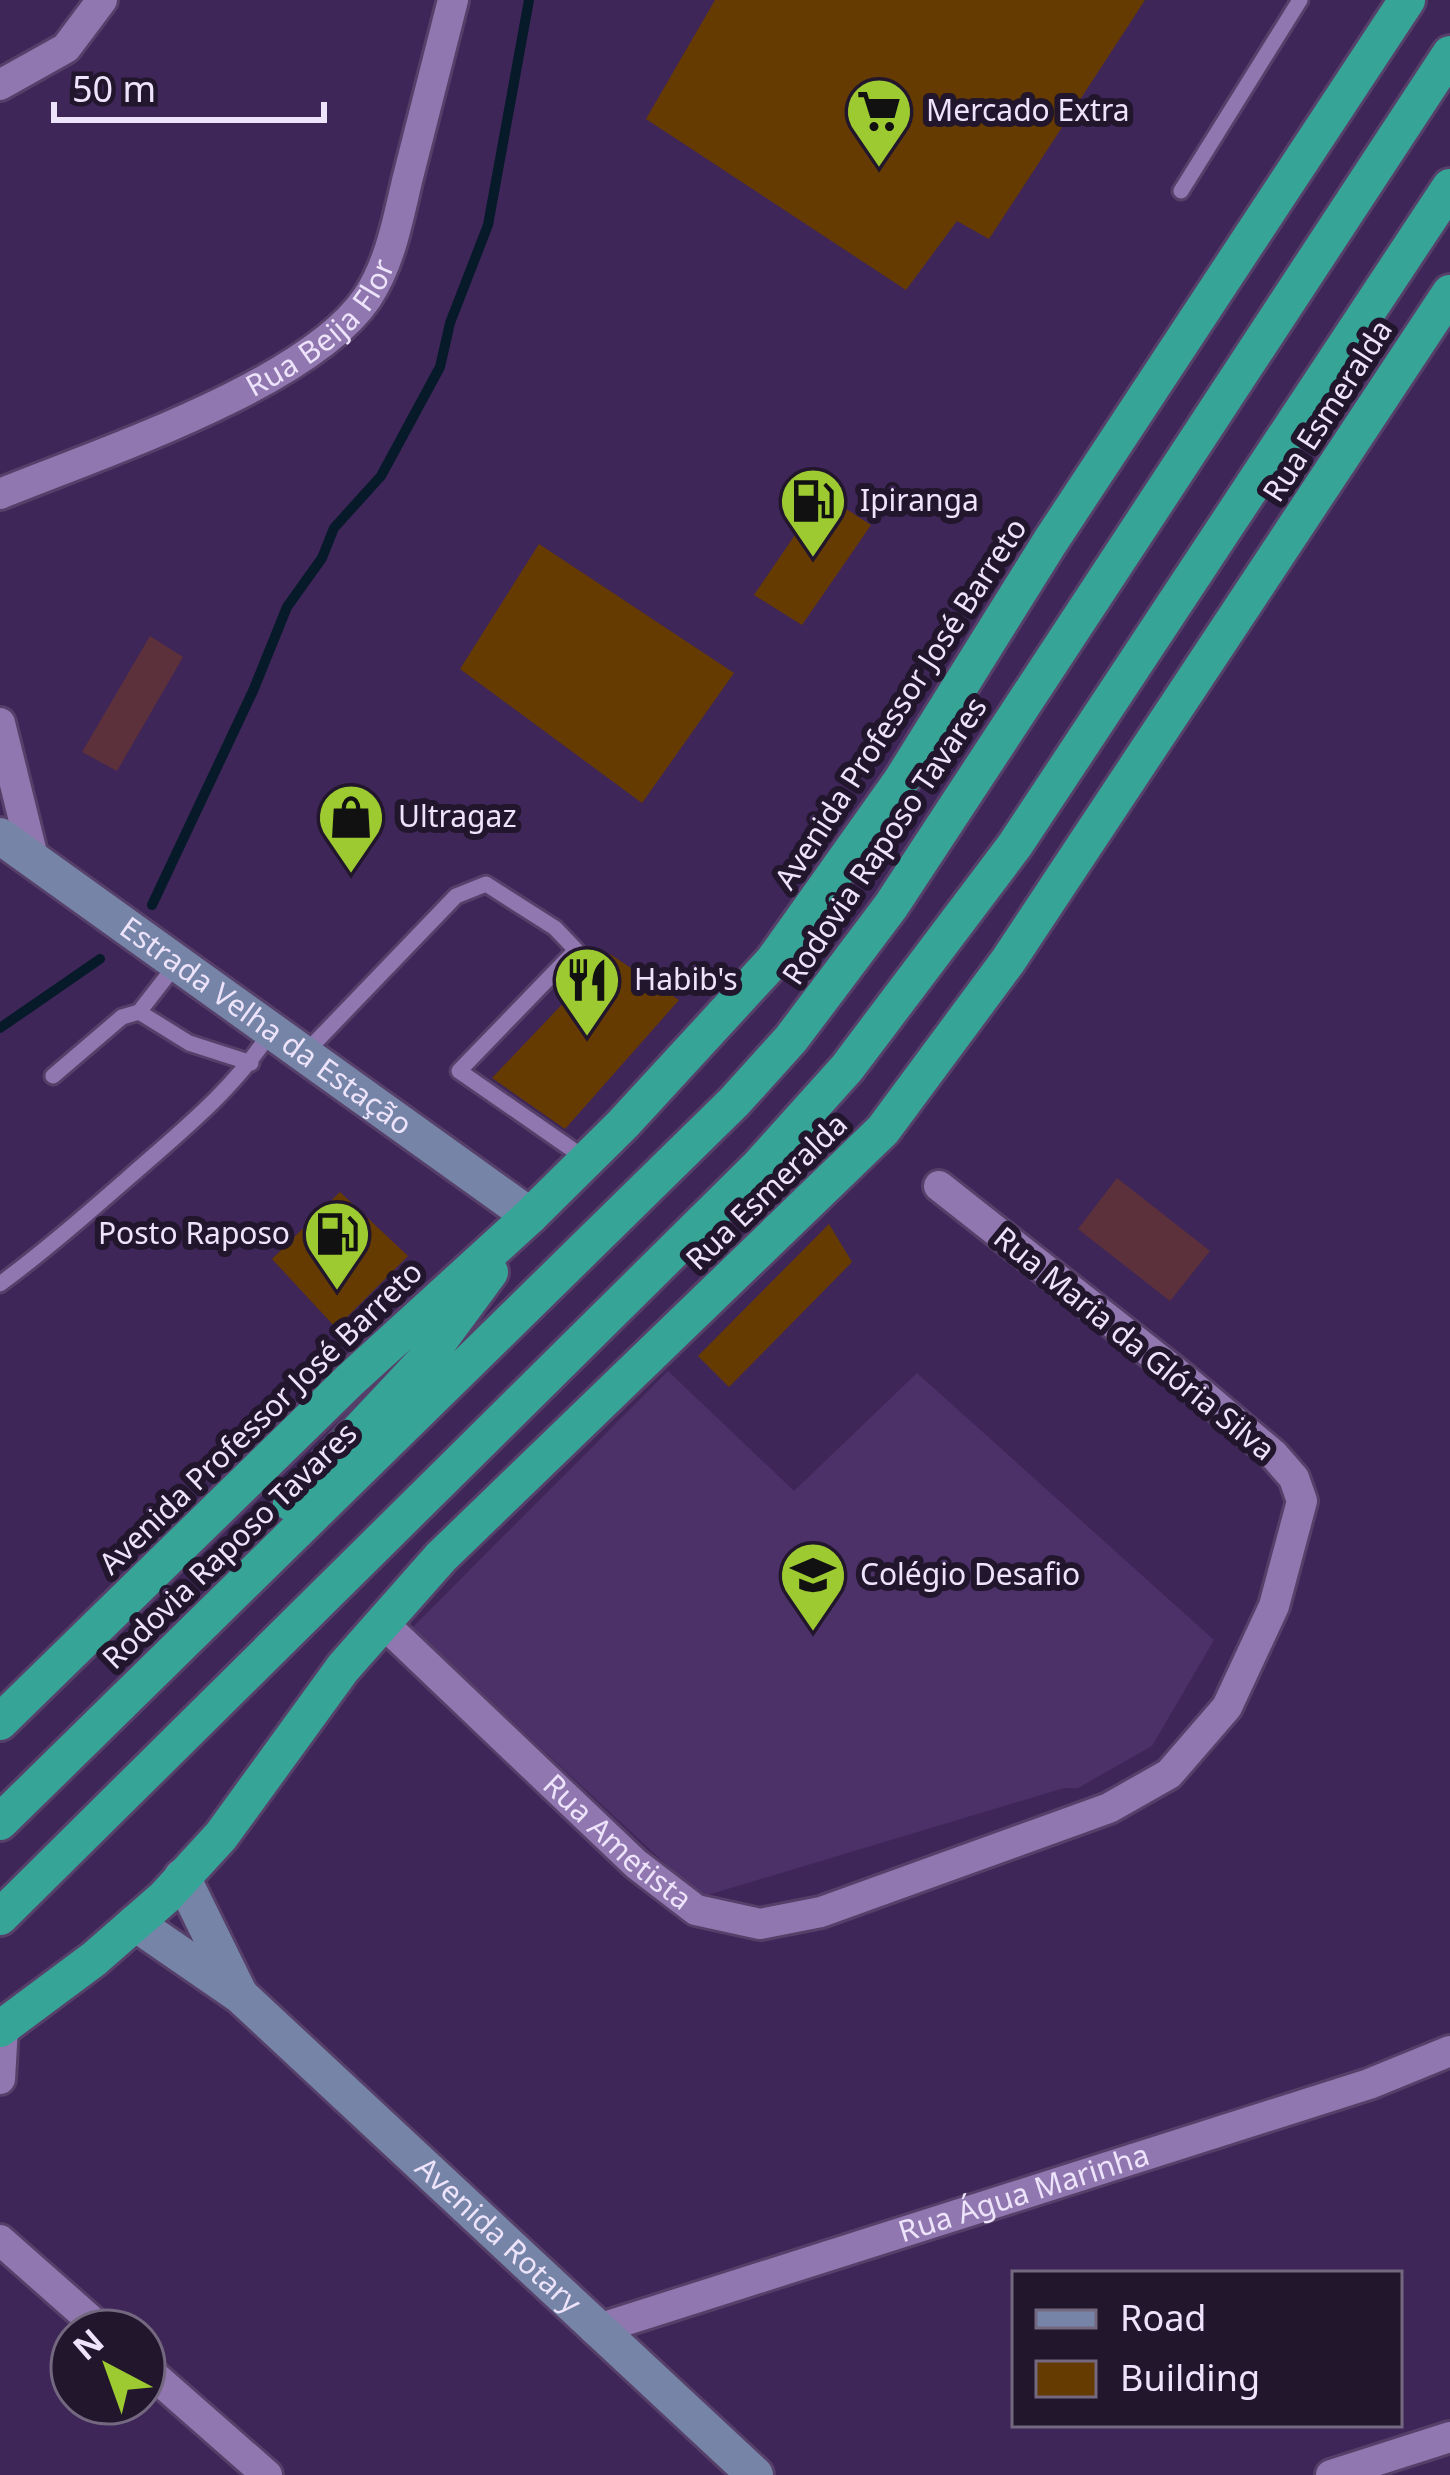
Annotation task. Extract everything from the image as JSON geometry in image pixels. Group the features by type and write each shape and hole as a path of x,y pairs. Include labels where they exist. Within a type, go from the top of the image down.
{"highway":[{"name":"Avenida Professor José Barreto","path":"0,1722 350,1380 530,1216 623,1124 772,961 901,782 1061,525 1407,0"},
{"name":"Rodovia Raposo Tavares","path":"0,1822 734,1102 791,1040 891,906 1450,54"},
{"path":"0,1917 758,1167 847,1068 1016,845 1450,187"},
{"name":"Rua Esmeralda","path":"2,2028 134,1923 182,1877 220,1836 344,1668 441,1557 883,1130 1008,961 1450,293"},
{"path":"0,1797 427,1359 530,1216"}],"street":[{"path":"0,85 65,48 102,0"},
{"name":"Rua Beija Flor","path":"0,494 189,418 247,389 340,328 367,298 388,257 453,0"},
{"path":"0,723 33,857"},
{"name":"Estrada Velha da Estação","path":"0,836 530,1216"},
{"name":"Rua Maria da Glória Silva","path":"939,1186 1184,1378 1274,1455 1294,1478 1302,1501 1274,1606 1226,1707 1169,1774 1109,1808"},
{"name":"Rua Ametista","path":"382,1623 636,1864 696,1910 760,1924 821,1912 1109,1808"},
{"name":"Avenida Rotary","path":"182,1877 241,1996"},
{"name":"Avenida Rotary","path":"134,1923 241,1996 755,2475"},
{"path":"0,2079 2,2028"},
{"name":"Rua Água Marinha","path":"595,2330 1369,2084 1450,2051"},
{"path":"0,2240 76,2307"},
{"path":"168,2388 266,2475"},
{"path":"1331,2475 1450,2437"}],"lane":[{"path":"1181,191 1300,0"},
{"path":"305,1052 456,896 486,884 555,928 576,950 459,1071 586,1159"},
{"path":"53,1076 122,1018 139,1012 179,961"},
{"path":"139,1012 189,1043 251,1063"},
{"path":"0,1284 47,1249 193,1120 251,1063 272,1028"}],"shaded area":[{"path":"150,636 183,657 117,771 82,752"},
{"path":"1117,1178 1210,1251 1170,1301 1078,1229"},
{"name":"Colégio Desafio","path":"668,1371 794,1491 917,1373 1214,1640 1152,1746 1078,1788 1064,1788 701,1897 412,1628"}],"building":[{"name":"Mercado Extra","path":"715,0 1145,0 989,239 957,221 906,290 646,119"},
{"name":"Ipiranga","path":"823,494 871,525 802,625 754,595"},
{"path":"539,544 734,673 642,803 460,669"},
{"name":"Habib's","path":"610,954 679,1000 565,1129 492,1078"},
{"name":"Posto Raposo","path":"340,1192 408,1256 336,1328 272,1259"},
{"path":"829,1224 852,1262 729,1387 698,1356"}],"waterway":[{"path":"152,905 253,691 287,607 322,558 334,528 381,476 440,367 450,323 488,225 529,0"},
{"path":"0,1028 100,959"}],"place":[{"name":"Mercado Extra","path":"879,170"},
{"name":"Ipiranga","path":"813,560"},
{"name":"Ultragaz","path":"351,876"},
{"name":"Habib's","path":"587,1039"},
{"name":"Posto Raposo","path":"337,1293"},
{"name":"Colégio Desafio","path":"813,1634"}]}
